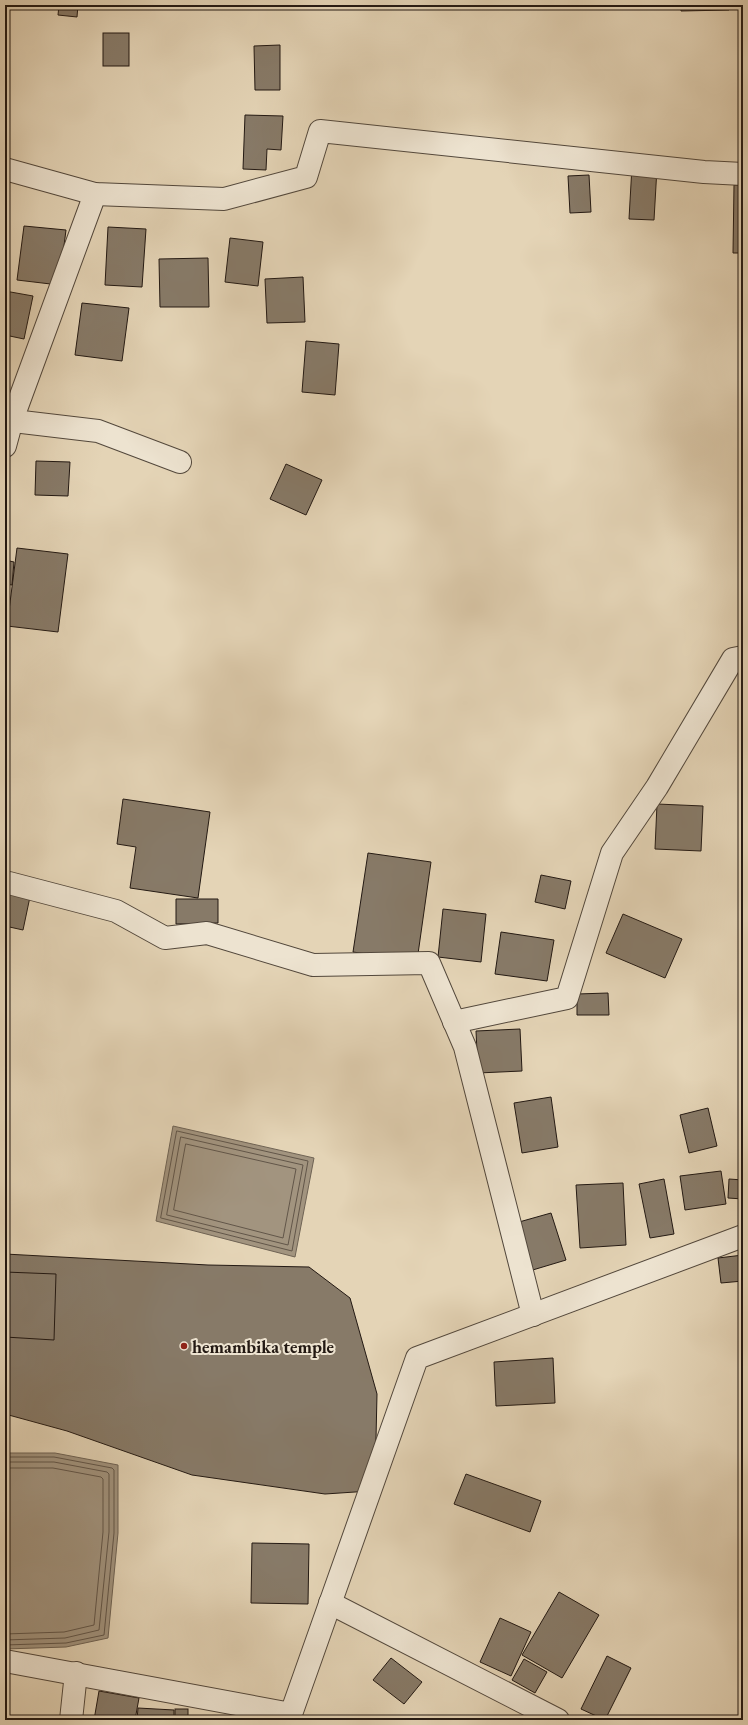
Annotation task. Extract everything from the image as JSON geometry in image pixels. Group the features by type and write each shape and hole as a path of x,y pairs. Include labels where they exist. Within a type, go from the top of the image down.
{"street":[{"path":"5,169 95,194 224,199 306,177 320,130 704,172 743,174"},
{"path":"5,446 8,420 95,194"},
{"path":"8,420 98,431 180,462"},
{"path":"454,1022 567,998 612,853 657,788 733,659 743,656"},
{"path":"9,883 116,911 165,938 207,933 313,965 429,964 464,1047 533,1315"},
{"path":"5,1661 76,1673 290,1717 417,1358 743,1236"},
{"path":"330,1602 558,1720"},
{"path":"71,1720 76,1673"}],"water":[{"path":"173,1126 314,1158 295,1257 156,1221"},
{"path":"5,1453 55,1453 118,1465 118,1533 108,1638 66,1647 5,1649"}],"building":[{"path":"59,5 78,5 77,17 58,15"},
{"path":"86,5 109,5 109,9 85,7"},
{"path":"681,5 729,5 729,10 681,11"},
{"path":"103,33 129,33 129,66 103,66"},
{"path":"280,45 280,90 255,90 254,46"},
{"path":"245,115 283,116 281,150 267,149 266,170 243,169"},
{"path":"632,166 657,168 654,220 629,219"},
{"path":"589,175 591,212 570,213 568,176"},
{"path":"734,185 743,185 743,253 733,253"},
{"path":"24,226 66,230 59,285 17,280"},
{"path":"108,227 146,229 142,287 105,285"},
{"path":"230,238 263,242 258,286 225,282"},
{"path":"208,258 209,307 160,307 159,259"},
{"path":"303,277 305,322 267,323 265,279"},
{"path":"5,291 33,296 24,339 5,335"},
{"path":"82,303 129,308 122,361 75,355"},
{"path":"306,341 339,344 335,395 302,392"},
{"path":"36,461 70,462 68,496 35,495"},
{"path":"286,464 322,480 306,515 270,499"},
{"path":"17,548 68,554 58,632 7,626"},
{"path":"5,560 14,562 12,585 5,584"},
{"path":"123,799 210,812 198,898 130,888 136,847 117,844"},
{"path":"657,804 703,806 701,851 655,849"},
{"path":"368,853 431,862 417,961 353,952"},
{"path":"541,875 571,881 565,909 535,902"},
{"path":"5,886 31,892 23,930 5,926"},
{"path":"176,899 218,899 218,923 176,924"},
{"path":"443,909 486,914 481,962 438,957"},
{"path":"623,914 682,939 665,978 606,953"},
{"path":"501,932 554,940 547,981 495,974"},
{"path":"608,993 609,1015 577,1015 577,994"},
{"path":"520,1029 522,1071 478,1073 476,1031"},
{"path":"551,1097 558,1147 522,1153 514,1103"},
{"path":"708,1108 717,1146 689,1153 680,1115"},
{"path":"721,1171 726,1204 685,1210 680,1176"},
{"path":"664,1179 674,1234 650,1238 639,1184"},
{"path":"729,1179 743,1180 743,1199 728,1198"},
{"path":"623,1183 626,1245 580,1248 576,1185"},
{"path":"551,1213 566,1260 526,1272 512,1224"},
{"name":"hemambika temple","path":"5,1254 208,1265 309,1267 350,1298 377,1394 376,1438 370,1491 325,1494 192,1475 67,1431 5,1414"},
{"path":"743,1255 743,1281 721,1283 718,1258"},
{"path":"5,1272 56,1274 54,1340 5,1337"},
{"path":"553,1358 555,1403 496,1406 494,1362"},
{"path":"466,1474 541,1501 530,1532 454,1504"},
{"path":"252,1543 309,1544 308,1604 251,1603"},
{"path":"559,1592 599,1615 562,1678 522,1655"},
{"path":"500,1618 531,1632 511,1676 480,1662"},
{"path":"607,1656 631,1668 605,1720 581,1709"},
{"path":"391,1658 422,1682 404,1704 373,1680"},
{"path":"524,1659 547,1672 535,1693 512,1680"},
{"path":"99,1691 139,1698 135,1720 94,1720"},
{"path":"138,1708 174,1710 174,1720 137,1720"},
{"path":"175,1709 188,1709 188,1720 175,1720"}],"place":[{"name":"hemambika temple","path":"184,1346"}]}
